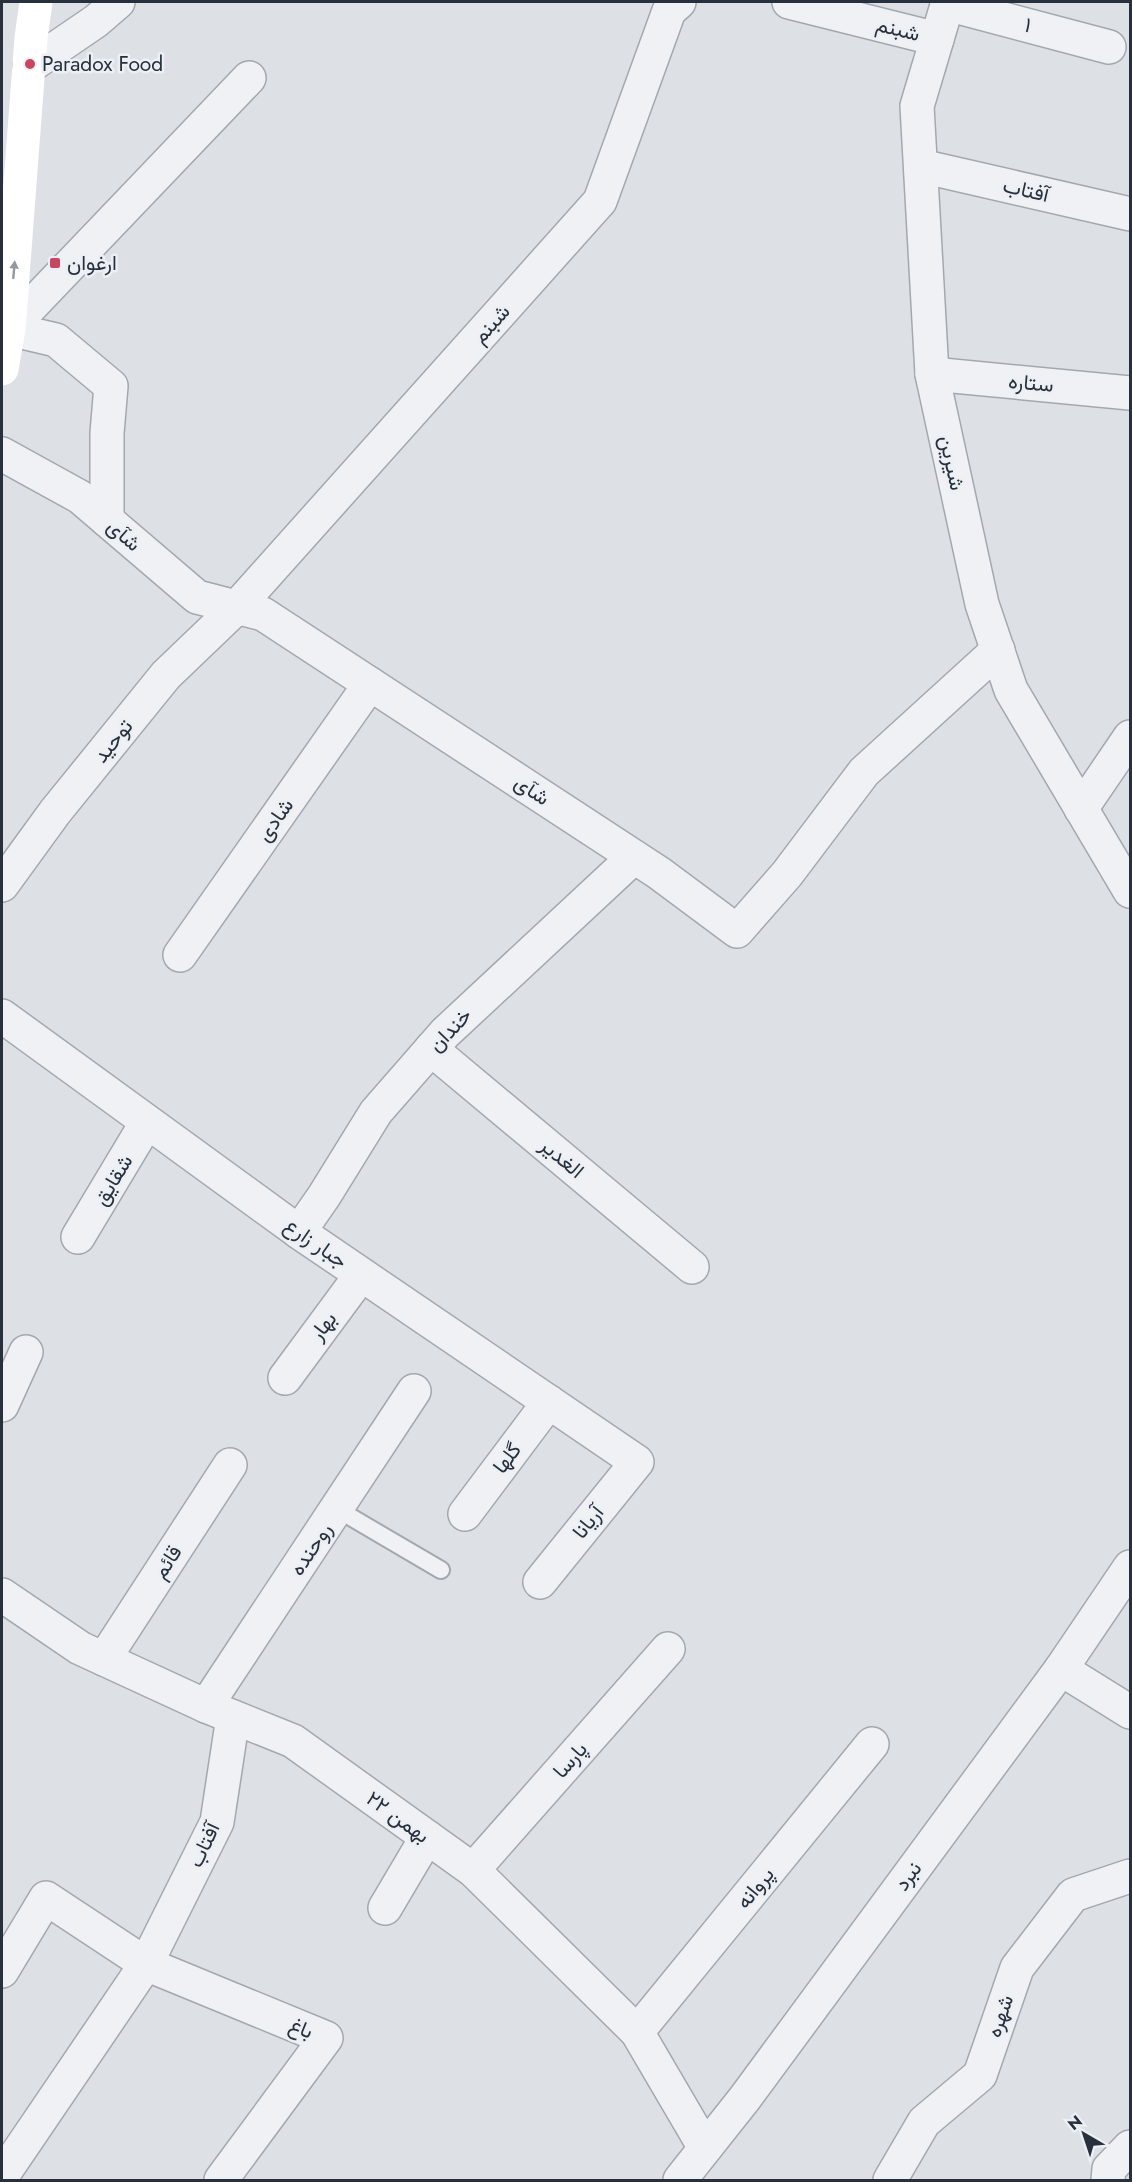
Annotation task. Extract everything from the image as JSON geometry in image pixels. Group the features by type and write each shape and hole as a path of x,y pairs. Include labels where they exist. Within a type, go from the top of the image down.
{"main road":[{"path":"2,369 9,329 31,38 36,2"}],"street":[{"path":"30,66 96,21 118,2"},
{"name":"شبنم","path":"237,607 600,201 669,11 680,2"},
{"name":"شبنم","path":"789,2 937,39"},
{"name":"شیرین","path":"947,3 917,106 932,374 982,604 1011,690 1131,891"},
{"name":"۱","path":"947,3 1109,47"},
{"path":"9,329 249,78"},
{"name":"آفتاب","path":"921,166 1131,214"},
{"path":"9,329 56,340 111,386 107,432 106,520"},
{"name":"ستاره","path":"932,374 1131,393"},
{"name":"شآی","path":"2,454 80,497 197,597 263,614 659,873 737,931 787,874 864,772 998,650"},
{"name":"توحید","path":"2,885 55,812 166,675 237,607"},
{"name":"شادی","path":"180,955 370,684"},
{"path":"1081,809 1131,737"},
{"name":"خندان","path":"298,1232 324,1196 376,1112 445,1033 634,857"},
{"name":"جبار زارع","path":"2,1016 298,1232 637,1462"},
{"name":"الغدیر","path":"431,1049 692,1267"},
{"name":"شقایق","path":"78,1237 147,1122"},
{"name":"بهار","path":"285,1378 361,1275"},
{"path":"2,1405 26,1352"},
{"name":"روحنده","path":"220,1711 337,1509 414,1391"},
{"name":"گلها","path":"465,1514 549,1402"},
{"name":"آریانا","path":"540,1582 637,1462"},
{"name":"قائم","path":"104,1659 230,1465"},
{"name":"نبرد","path":"680,2181 745,2098 1061,1669 1131,1567"},
{"name":"۲۲ بهمن","path":"2,1595 80,1648 293,1741 473,1870 637,2032 705,2148"},
{"name":"پارسا","path":"473,1870 668,1650"},
{"path":"1061,1669 1131,1712"},
{"name":"آفتاب","path":"2,2176 146,1964 217,1822 220,1711"},
{"name":"پروانه","path":"637,2032 872,1743"},
{"path":"385,1908 427,1837"},
{"name":"شهره","path":"890,2181 924,2122 980,2075 1017,1968 1073,1895 1131,1876"},
{"path":"2,1971 46,1898 146,1964"},
{"name":"باغ","path":"146,1964 326,2038 221,2181"},
{"path":"1108,2181 1109,2169 1131,2147"}],"lane":[{"path":"337,1509 441,1570"}],"place":[{"name":"Paradox Food","path":"30,64"},
{"name":"ارغوان","path":"55,263"}]}
